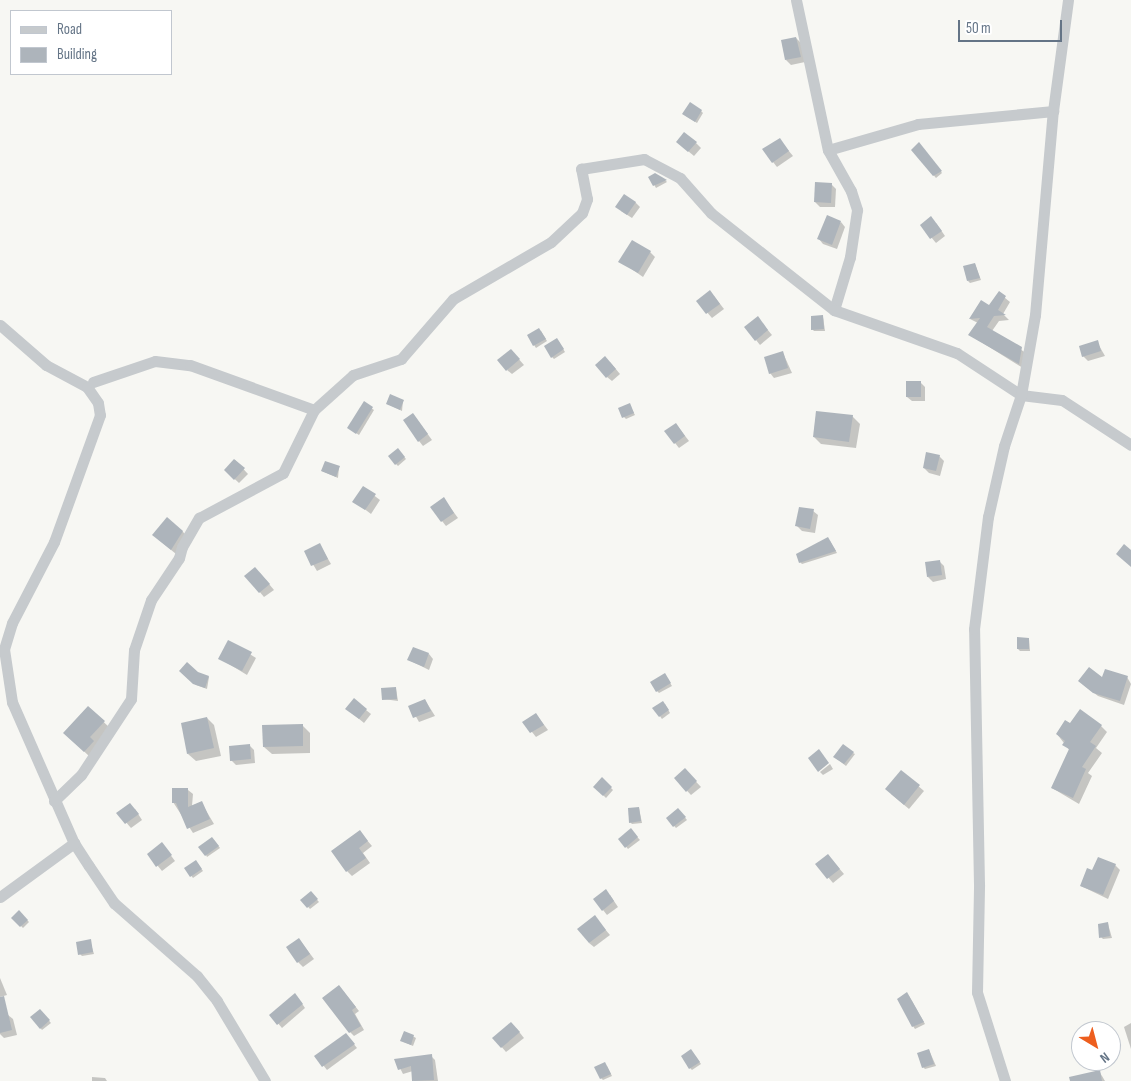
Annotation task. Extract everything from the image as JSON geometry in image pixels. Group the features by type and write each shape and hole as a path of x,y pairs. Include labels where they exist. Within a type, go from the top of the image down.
{"street":[{"path":"796,0 828,150 851,191 857,210 850,257 834,310"},
{"path":"1005,1081 977,992 979,884 974,629 988,517 1021,395 1035,314 1053,111 1068,0"},
{"path":"828,150 918,124 1053,111"},
{"path":"54,801 81,775 131,699 134,650 151,600 179,558 182,547 199,518 283,473 314,410 353,375 401,360 453,299 551,242 582,212 587,199 581,169 644,158 680,178 711,213 834,310 957,353 1021,395 1062,400 1131,445"},
{"path":"0,326 46,365 87,387 98,403 100,415 54,542 12,623 4,649 12,702 74,843 114,903 197,976 217,1001 265,1081"},
{"path":"93,382 155,361 190,365 314,410"},
{"path":"0,897 74,843"}],"building":[{"path":"796,37 801,57 785,60 781,40"},
{"path":"690,102 702,110 695,122 682,114"},
{"path":"684,132 697,142 688,152 676,142"},
{"path":"780,138 789,151 772,163 762,149"},
{"path":"919,142 942,171 933,176 911,150"},
{"path":"655,173 667,180 653,186 648,177"},
{"path":"815,182 832,183 831,203 814,202"},
{"path":"624,194 636,202 627,215 615,207"},
{"path":"827,215 841,221 832,245 817,239"},
{"path":"931,216 942,231 930,239 920,225"},
{"path":"632,240 651,251 638,273 618,262"},
{"path":"975,263 980,278 967,281 963,266"},
{"path":"710,290 720,304 706,314 696,301"},
{"path":"999,291 1006,296 998,310 1006,315 994,316 987,327 1022,347 1019,364 968,335 980,318 969,319 981,300 989,305"},
{"path":"823,315 824,329 811,330 811,316"},
{"path":"758,316 768,330 755,341 744,327"},
{"path":"539,328 546,339 533,346 527,335"},
{"path":"557,338 564,349 551,358 544,346"},
{"path":"1098,340 1101,351 1082,357 1079,346"},
{"path":"511,349 520,359 506,371 497,360"},
{"path":"783,351 788,368 769,374 764,357"},
{"path":"605,356 616,369 606,378 595,365"},
{"path":"906,381 921,381 921,397 906,397"},
{"path":"390,394 404,400 400,410 386,404"},
{"path":"364,401 373,407 356,434 347,428"},
{"path":"630,403 634,413 622,418 618,408"},
{"path":"816,411 853,415 849,442 813,437"},
{"path":"413,413 428,434 418,442 403,420"},
{"path":"676,423 685,436 674,444 664,431"},
{"path":"398,448 405,457 395,465 388,456"},
{"path":"926,452 940,455 936,471 923,468"},
{"path":"234,459 245,468 234,480 224,470"},
{"path":"325,461 340,466 336,477 321,471"},
{"path":"363,486 376,494 365,510 352,502"},
{"path":"444,497 454,513 441,522 430,507"},
{"path":"799,507 814,509 810,529 795,526"},
{"path":"167,517 183,531 171,550 152,535"},
{"path":"828,537 836,551 799,563 796,554"},
{"path":"320,543 328,559 311,566 304,551"},
{"path":"1124,544 1131,550 1131,567 1116,554"},
{"path":"940,560 942,575 927,577 925,562"},
{"path":"255,567 270,584 259,593 244,576"},
{"path":"1017,637 1029,638 1029,649 1017,649"},
{"path":"228,640 252,652 242,671 218,659"},
{"path":"413,647 429,653 424,667 407,660"},
{"path":"187,662 198,672 209,676 205,688 193,684 179,671"},
{"path":"1089,667 1102,677 1105,669 1128,676 1120,701 1093,693 1078,681"},
{"path":"665,673 671,683 656,692 650,682"},
{"path":"396,687 397,699 382,700 381,688"},
{"path":"354,698 367,709 359,719 345,709"},
{"path":"425,699 431,711 413,718 408,706"},
{"path":"663,701 669,710 659,717 652,708"},
{"path":"88,706 105,721 90,737 94,741 84,752 63,733"},
{"path":"1080,709 1102,725 1090,742 1096,746 1082,767 1086,769 1073,798 1051,788 1069,749 1062,745 1065,741 1056,734 1065,720 1070,723"},
{"path":"536,713 544,725 530,733 522,722"},
{"path":"207,717 214,748 187,754 181,723"},
{"path":"303,724 303,746 263,747 262,725"},
{"path":"250,744 251,759 230,761 229,746"},
{"path":"843,744 854,752 844,764 833,757"},
{"path":"819,749 829,763 818,772 808,758"},
{"path":"685,768 697,781 686,792 674,778"},
{"path":"901,770 920,785 904,805 885,789"},
{"path":"602,777 612,787 603,796 593,787"},
{"path":"172,788 188,788 188,807 202,801 210,819 187,829 176,803 172,803"},
{"path":"130,803 139,814 125,824 116,813"},
{"path":"639,807 641,821 629,823 628,808"},
{"path":"678,808 686,817 673,827 666,818"},
{"path":"631,828 638,837 625,848 618,839"},
{"path":"360,830 368,841 359,848 366,858 346,872 331,851"},
{"path":"212,837 219,846 205,856 198,847"},
{"path":"162,842 172,855 156,867 147,854"},
{"path":"828,854 840,869 827,879 815,864"},
{"path":"1098,857 1116,864 1103,895 1080,886 1087,868 1092,870"},
{"path":"196,860 202,869 190,877 184,868"},
{"path":"606,889 614,901 602,911 593,899"},
{"path":"311,891 318,899 307,908 300,900"},
{"path":"19,910 28,920 20,927 11,918"},
{"path":"595,915 606,930 589,943 577,929"},
{"path":"1108,922 1110,936 1099,938 1098,924"},
{"path":"299,938 310,954 297,963 286,947"},
{"path":"91,939 93,952 78,955 76,942"},
{"path":"339,985 356,1007 352,1010 361,1026 349,1033 322,998"},
{"path":"907,992 924,1022 912,1027 897,999"},
{"path":"295,993 303,1004 277,1025 269,1015"},
{"path":"4,996 12,1030 0,1033 0,997"},
{"path":"40,1009 50,1020 40,1029 30,1017"},
{"path":"511,1022 520,1032 501,1048 492,1038"},
{"path":"404,1031 414,1035 411,1045 400,1041"},
{"path":"346,1033 355,1044 322,1067 314,1056"},
{"path":"691,1049 700,1062 689,1069 681,1056"},
{"path":"929,1049 934,1064 922,1068 917,1053"},
{"path":"432,1054 434,1080 412,1081 411,1066 398,1070 394,1059"},
{"path":"605,1062 611,1074 600,1079 594,1067"},
{"path":"1100,1071 1102,1081 1070,1081 1069,1077"}]}
